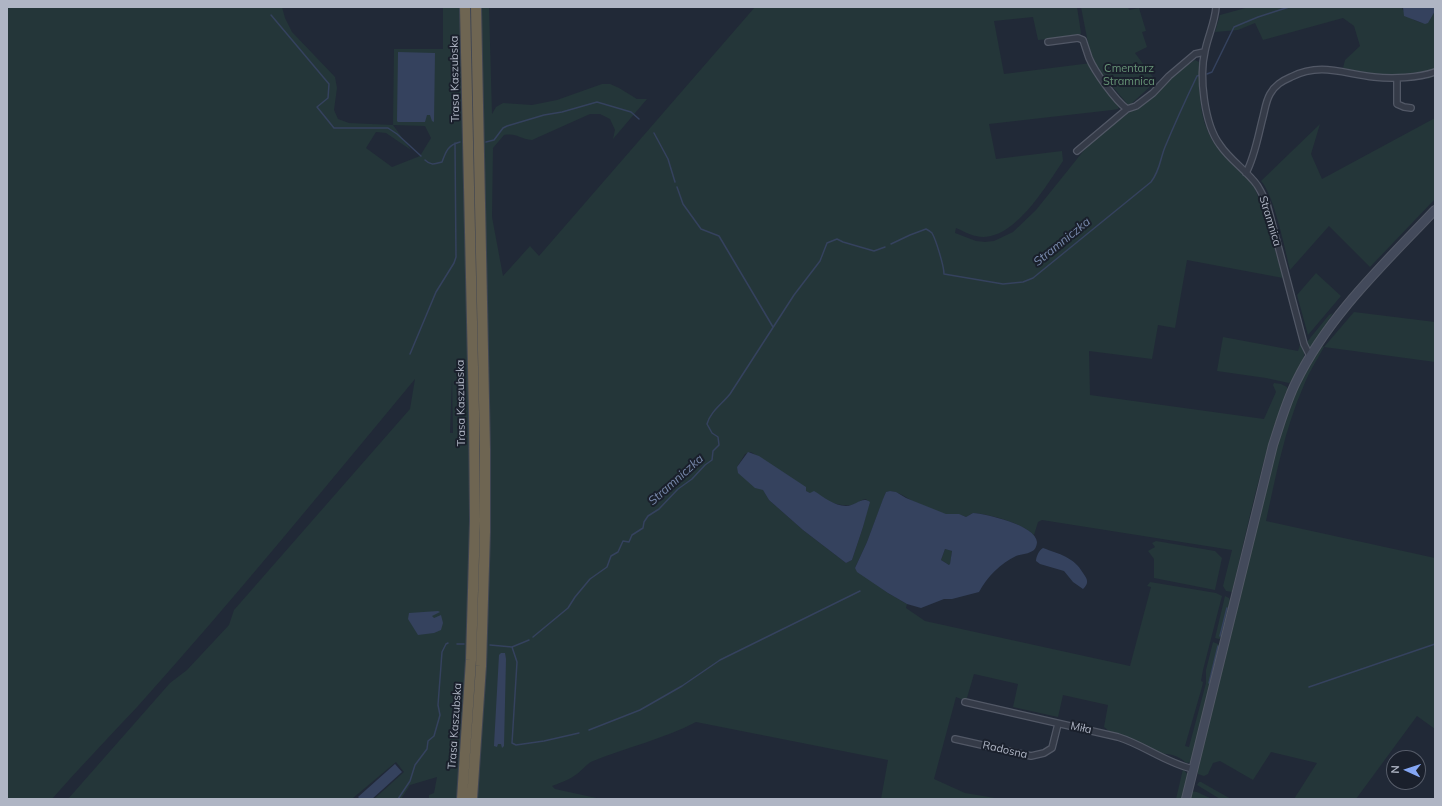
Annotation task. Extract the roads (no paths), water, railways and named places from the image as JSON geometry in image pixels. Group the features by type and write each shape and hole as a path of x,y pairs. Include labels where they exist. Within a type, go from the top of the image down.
{"highway":[{"name":"Trasa Kaszubska","path":"462,799 471,667 475,520 465,7"},
{"name":"Trasa Kaszubska","path":"472,799 481,666 485,525 485,442 476,7"}],"main road":[{"path":"1186,799 1273,445 1288,400 1310,356 1331,326 1356,294 1435,210"}],"street":[{"name":"Stramnica","path":"1216,7 1204,52 1204,84 1208,121 1219,144 1259,188 1266,204 1304,344 1310,356"},
{"path":"1048,42 1078,38 1083,40 1096,72 1121,104 1127,109"},
{"path":"1077,151 1127,109 1136,106 1153,93 1169,76 1195,54 1204,52"},
{"path":"1246,173 1253,156 1267,100 1274,88 1280,82 1298,73 1321,68 1375,77 1397,78 1435,72"},
{"path":"1397,78 1397,104 1411,108"},
{"name":"Miła","path":"965,702 1127,740 1171,762 1193,769"},
{"name":"Radosna","path":"955,739 1034,756 1052,748 1058,724"}],"water":[{"path":"1403,7 1434,7 1435,11 1428,23 1425,24 1404,16"},
{"path":"398,52 435,53 434,122 432,121 430,115 427,115 425,122 397,121"},
{"path":"748,452 759,456 806,487 806,491 810,493 814,491 833,503 842,506 850,506 864,500 870,502 852,560 846,563 803,530 769,500 763,490 755,488 738,473 737,467"},
{"path":"886,492 896,492 906,498 946,514 959,514 966,517 973,513 999,518 1010,522 1028,530 1034,536 1037,542 1035,549 1010,559 995,571 979,592 952,599 944,599 921,608 907,604 857,572 855,568 867,542","holes":["945,549 952,551 950,564 949,565 941,560"]},
{"path":"1043,548 1060,554 1075,563 1085,575 1087,580 1087,583 1083,589 1073,582 1064,571 1040,564 1036,561 1040,550"},
{"path":"440,612 432,616 434,618 441,615 443,623 441,630 434,633 418,635 408,619 409,613"},
{"path":"501,653 505,653 506,659 504,746 502,748 501,744 498,744 497,747 494,746 499,655"},
{"path":"395,764 402,772 372,799 360,799 358,797"}],"waterway":[{"name":"Stramniczka","path":"1207,74 1212,72 1234,27 1289,7"},
{"path":"271,15 329,84 328,98 317,107 334,128 388,128 397,134 421,156"},
{"name":"Stramniczka","path":"891,244 926,229 934,236 944,274 1003,284 1023,282 1033,278 1151,182 1156,174 1165,147 1185,102 1197,76 1200,75"},
{"path":"486,142 494,140 503,128 507,126 597,102 631,112 639,119"},
{"path":"654,133 668,159 675,182"},
{"path":"425,160 431,164 442,162 448,149 460,142"},
{"path":"410,354 436,292 454,263 456,257 455,143"},
{"path":"677,187 683,204 701,229 719,236 773,327"},
{"name":"Stramniczka","path":"533,637 568,608 590,579 607,567 611,556 618,552 623,541 629,542 632,535 643,528 644,522 648,516 659,509 678,489 692,479 712,460 713,451 719,445 718,437 712,433 707,424 713,412 730,394 794,295 820,261 827,243 837,239 874,251 885,247"},
{"path":"589,730 640,710 682,686 720,660 860,591"},
{"path":"1220,636 1227,608"},
{"name":"Stramniczka","path":"490,645 512,647 529,640"},
{"name":"Stramniczka","path":"398,799 410,781 415,765 427,749 428,741 434,736 440,715 438,705 442,652 448,643"},
{"name":"Stramniczka","path":"457,644 464,644"},
{"path":"1309,687 1435,644"},
{"path":"1209,683 1218,646"},
{"path":"512,647 517,662 512,743 516,745 544,741 579,733"}],"park label":[{"name":"Cmentarz Stramnica","path":"1129,75"}]}
